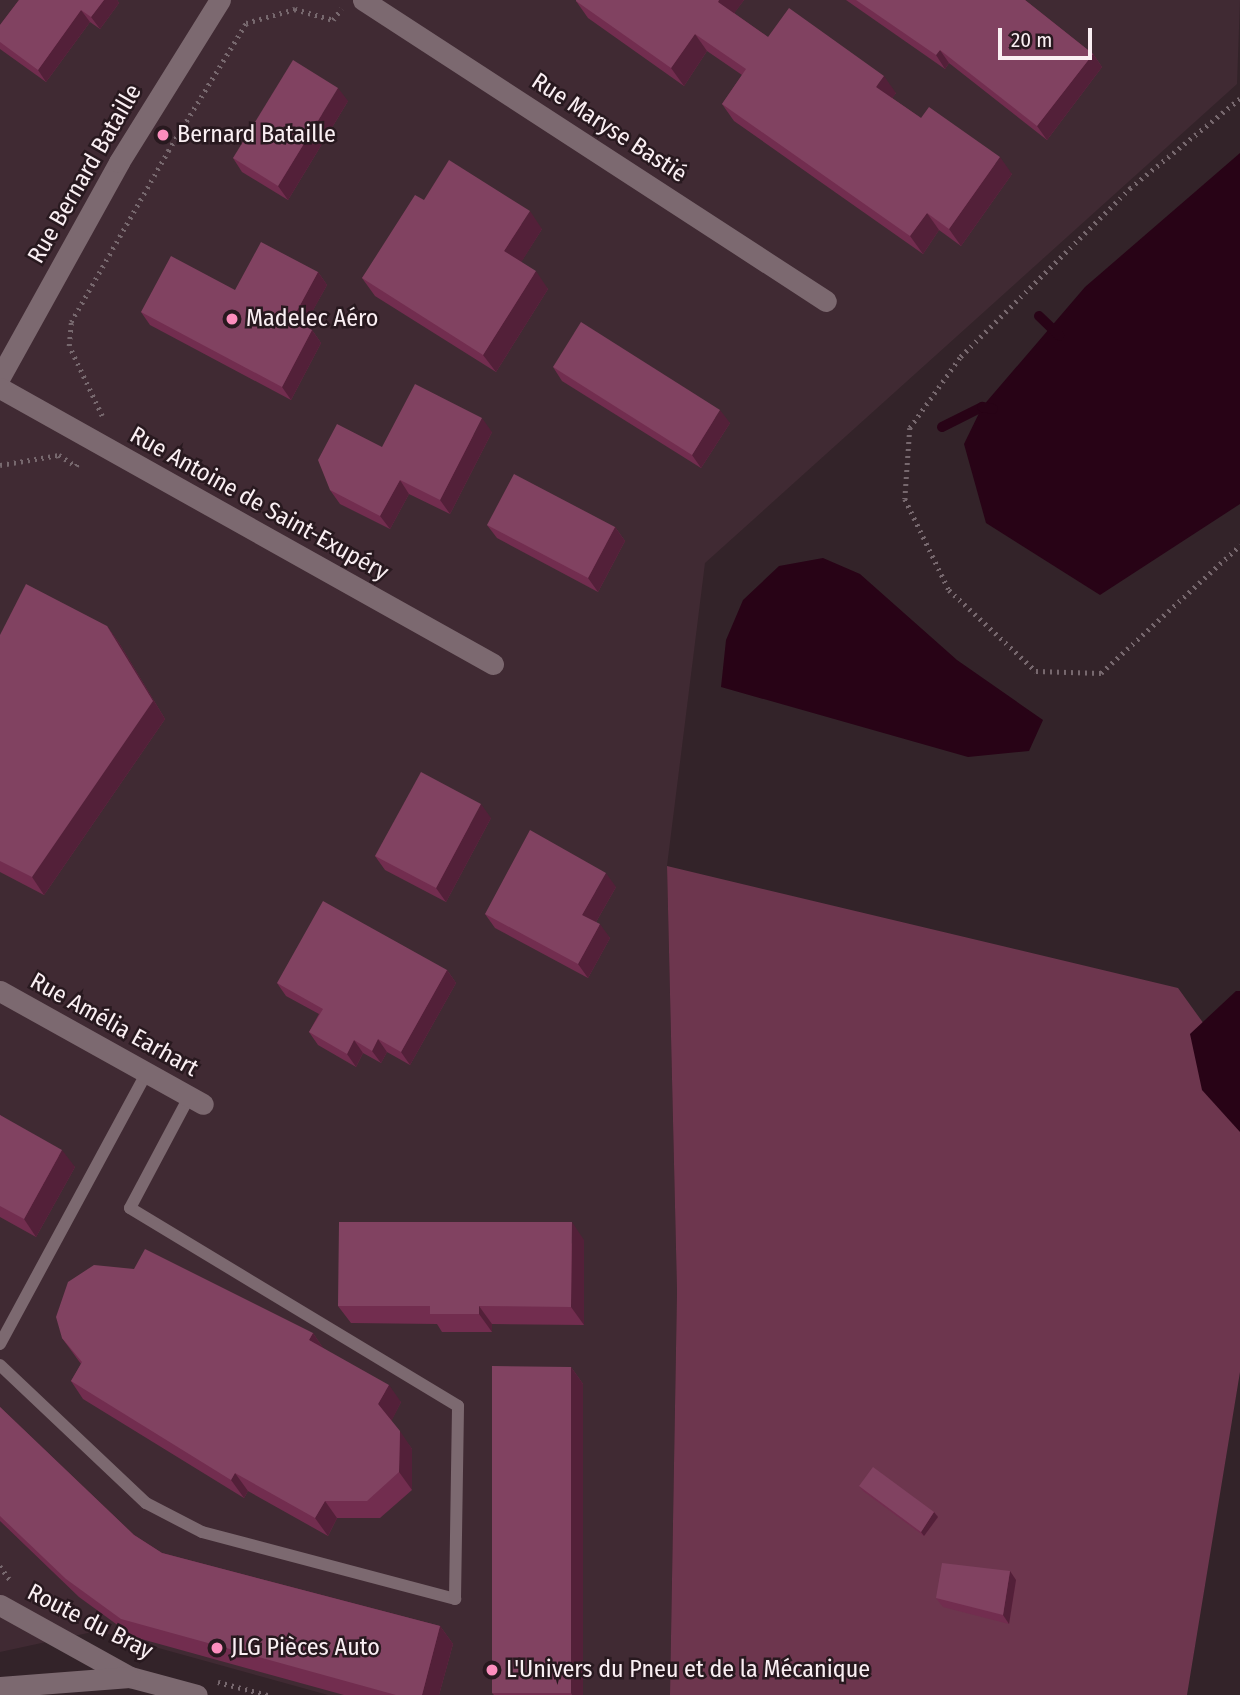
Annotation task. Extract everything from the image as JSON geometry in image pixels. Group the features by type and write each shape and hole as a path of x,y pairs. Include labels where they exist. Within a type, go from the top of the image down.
{"street":[{"name":"Rue Bernard Bataille","path":"0,377 119,162 220,0"},
{"name":"Rue Maryse Bastié","path":"363,0 826,302"},
{"name":"Rue Antoine de Saint-Exupéry","path":"0,388 91,442 494,664"},
{"name":"Rue Amélia Earhart","path":"0,991 196,1101"},
{"name":"Route du Bray","path":"0,1605 130,1677 197,1695"},
{"path":"0,1687 130,1677"}],"lane":[{"path":"0,1344 146,1074"},
{"path":"0,1365 146,1503 202,1532 455,1599 458,1406 130,1208 196,1101"}],"path":[{"path":"0,465 59,455 76,466 91,442 104,410 79,375 69,346 71,322 168,151 246,23 295,9 333,20 347,0"},
{"path":"1240,99 1131,188 960,358 909,428 905,499 949,590 1036,671 1101,673 1240,545"}],"shaded area":[{"path":"0,0 1240,0 1237,84 705,563 667,866 677,1291 670,1695 328,1695 97,1631 0,1652"},
{"path":"1240,153 1240,504 1100,595 986,523 964,444 982,407 1085,287"},
{"path":"823,558 860,574 957,660 1043,720 1029,751 968,757 721,687 726,640 743,600 779,566"},
{"path":"667,866 1178,988 1240,1074 1240,1372 1187,1695 670,1695 677,1291"},
{"path":"1236,991 1240,991 1240,1132 1202,1090 1190,1034"}],"building":[{"path":"19,0 104,0 91,17 81,10 38,70 0,42 0,25"},
{"path":"576,0 719,0 718,2 768,37 789,8 884,76 876,87 921,118 929,107 1000,157 949,229 927,213 910,236 722,104 746,69 695,34 671,68"},
{"path":"856,0 1025,0 1093,54 1037,126 940,50 936,55"},
{"path":"293,60 338,88 278,186 233,158"},
{"path":"449,160 530,211 504,251 536,271 483,355 362,278 415,195 424,200"},
{"path":"261,242 318,272 292,320 312,330 282,387 141,312 171,256 235,290"},
{"path":"581,322 720,410 692,455 553,367"},
{"path":"415,384 482,418 440,500 400,480 380,516 330,490 318,460 337,424 382,447"},
{"path":"514,474 615,527 588,578 487,525"},
{"path":"26,584 107,626 153,701 32,877 0,861 0,635"},
{"path":"421,772 481,804 436,888 375,856"},
{"path":"530,830 606,873 582,915 600,924 578,964 485,914"},
{"path":"323,901 447,970 401,1052 378,1039 372,1051 354,1040 347,1054 309,1032 323,1009 277,983"},
{"path":"0,1115 62,1150 24,1219 0,1206"},
{"path":"339,1222 572,1222 571,1307 479,1306 479,1314 430,1314 430,1306 338,1306"},
{"path":"145,1249 313,1333 309,1340 389,1385 378,1404 400,1431 399,1472 367,1501 325,1501 315,1518 235,1473 231,1480 71,1381 82,1362 62,1338 56,1317 68,1282 94,1265 134,1269"},
{"path":"492,1366 571,1367 571,1693 492,1693"},
{"path":"0,1407 134,1535 162,1553 440,1626 422,1695 396,1695 121,1619 66,1579 0,1516"},
{"path":"873,1467 934,1512 921,1532 859,1486"},
{"path":"942,1563 1010,1571 1003,1615 936,1598"}],"waterway":[{"path":"1039,316 1059,335"},
{"path":"942,427 982,407 993,409"}],"place":[{"name":"Bernard Bataille","path":"163,135"},
{"name":"Madelec Aéro","path":"232,319"},
{"name":"JLG Pièces Auto","path":"217,1648"},
{"name":"L'Univers du Pneu et de la Mécanique","path":"492,1670"}]}
